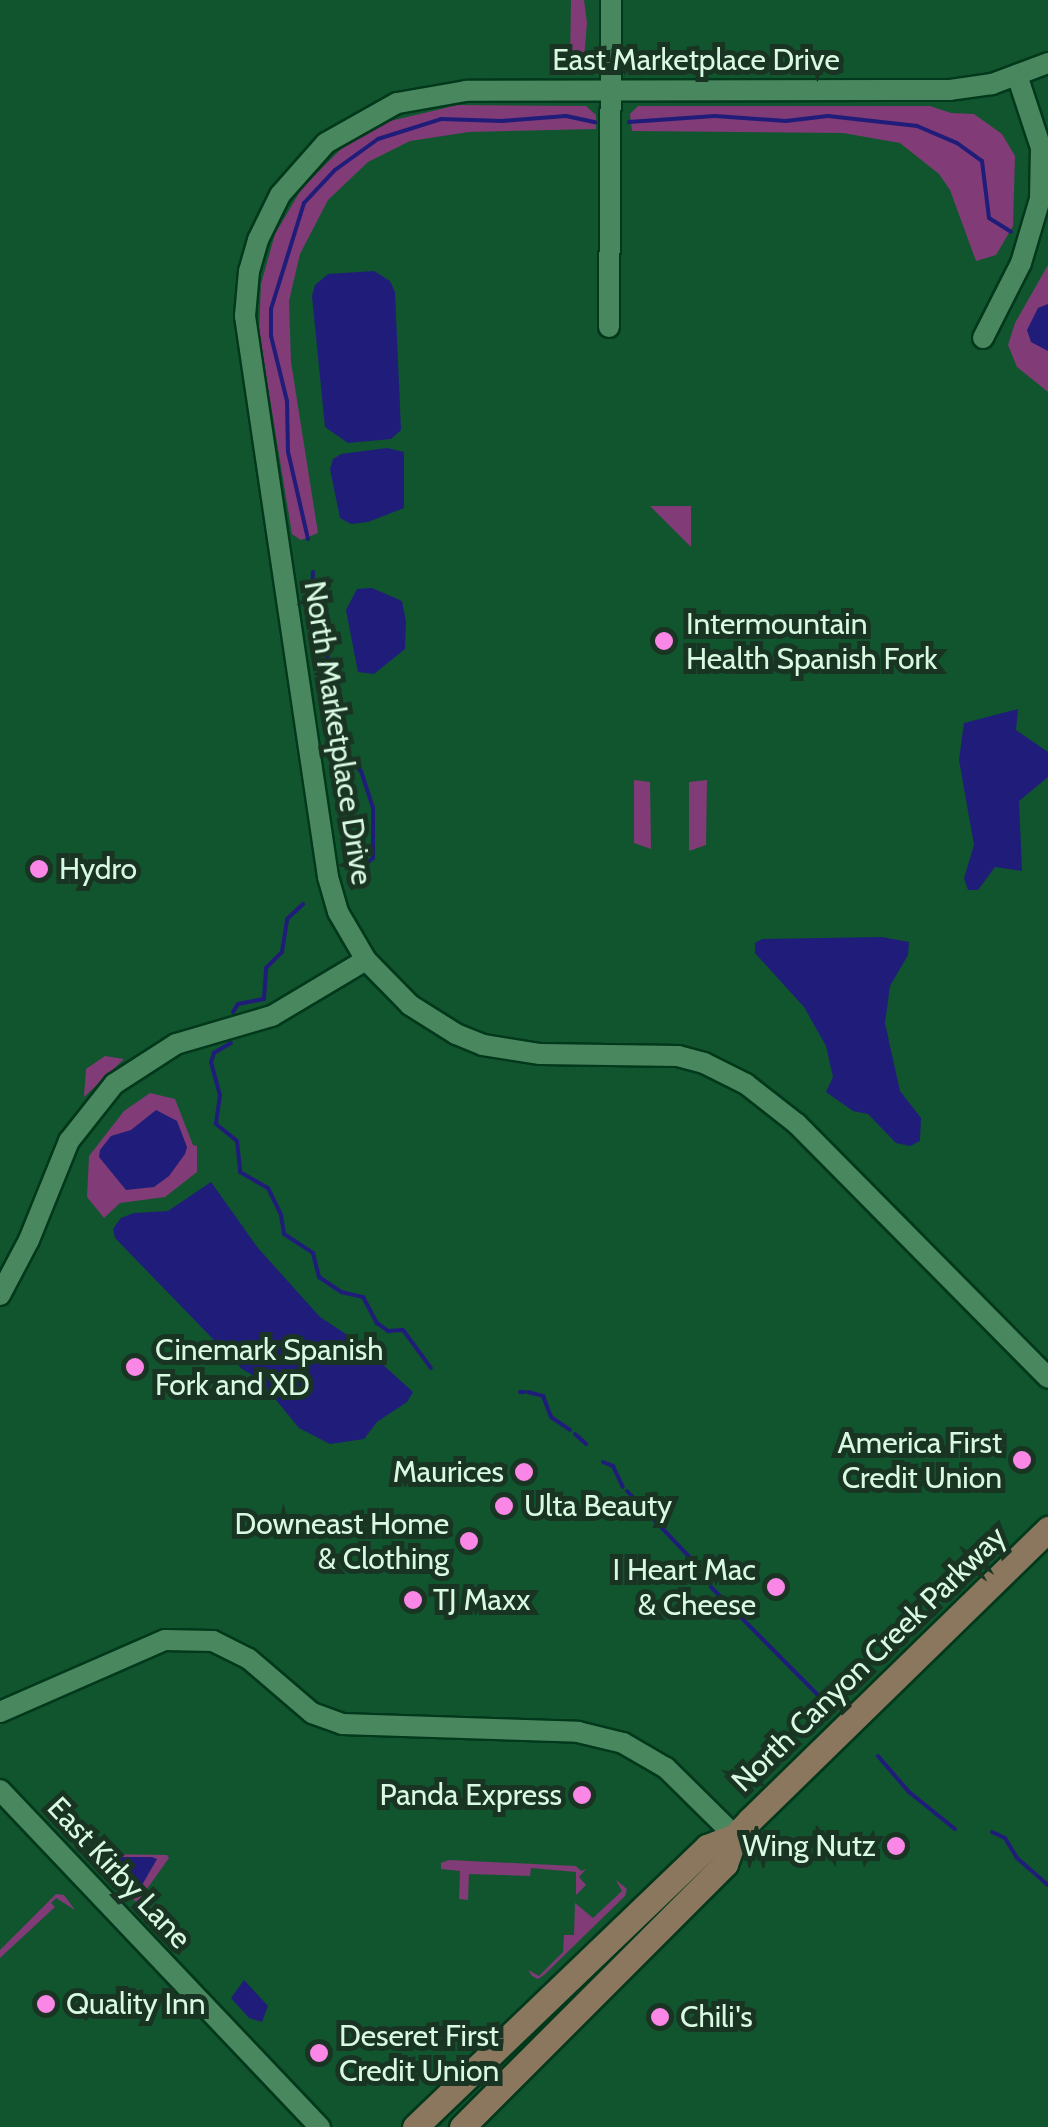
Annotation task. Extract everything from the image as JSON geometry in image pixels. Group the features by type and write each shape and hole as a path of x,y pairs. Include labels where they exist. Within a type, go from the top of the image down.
{"main road":[{"name":"North Canyon Creek Parkway","path":"462,2127 724,1864 735,1836 1048,1530"},
{"name":"North Canyon Creek Parkway","path":"415,2127 707,1846 735,1836"},
{"path":"440,2127 476,2087 479,2066"}],"street":[{"path":"609,328 614,91 611,0"},
{"name":"East Marketplace Drive","path":"347,127 396,103 466,91 950,90 1017,76 1048,63"},
{"path":"983,338 1021,264 1040,199 1041,148 1017,76"},
{"name":"North Marketplace Drive","path":"347,127 302,166 268,217 249,271 246,316 328,877 338,912 366,960 410,1006 456,1034 483,1045 540,1054 678,1056 746,1084 797,1124 1048,1378"},
{"path":"0,1295 29,1240 68,1141 114,1084 176,1044 272,1016 366,960"},
{"path":"0,1712 165,1640 214,1641 249,1659 312,1713 342,1724 578,1732 623,1743 666,1768 735,1836"},
{"name":"East Kirby Lane","path":"0,1790 320,2127"}],"shaded area":[{"path":"571,0 584,0 587,23 584,59 570,66"},
{"path":"458,105 586,106 596,115 596,129 469,132 410,141 368,162 328,200 300,254 289,301 291,362 318,533 301,540 292,534 259,332 261,284 275,234 302,188 342,148 390,121"},
{"path":"638,106 930,106 951,113 974,114 1002,134 1015,156 1013,226 996,255 976,261 950,190 939,174 900,143 843,133 632,131 630,114"},
{"path":"1048,265 1048,392 1017,367 1008,345 1015,323"},
{"path":"374,271 390,281 395,292 401,430 391,439 348,443 325,427 312,296 315,285 328,274"},
{"path":"1048,304 1048,351 1031,342 1027,330 1038,308"},
{"path":"387,448 404,452 404,508 368,522 351,524 340,518 330,469 333,459 341,454"},
{"path":"650,506 691,506 691,547"},
{"path":"372,588 402,601 406,622 405,649 374,674 358,672 346,610 357,589"},
{"path":"1018,709 1016,730 1048,752 1048,777 1019,801 1022,871 995,867 978,890 968,890 964,878 974,845 959,760 964,723"},
{"path":"634,780 650,782 651,849 634,843"},
{"path":"707,780 706,845 689,851 689,782"},
{"path":"882,937 909,942 908,955 890,986 885,1023 900,1091 921,1118 920,1141 910,1146 896,1143 868,1114 853,1111 826,1092 833,1077 826,1046 804,1007 755,953 755,943 762,939"},
{"path":"105,1056 124,1059 84,1097 86,1069"},
{"path":"150,1093 175,1099 193,1145 197,1146 197,1172 165,1197 120,1203 104,1218 87,1197 89,1156 124,1111"},
{"path":"156,1110 177,1121 187,1147 185,1154 169,1176 154,1187 126,1190 99,1157 100,1150 111,1136 131,1130"},
{"path":"211,1182 258,1248 320,1317 358,1342 413,1392 407,1402 377,1422 364,1439 330,1444 299,1428 258,1378 242,1369 115,1238 113,1229 121,1218 134,1213 168,1211"},
{"path":"103,1854 169,1858 137,1903 104,1869"},
{"path":"107,1857 157,1859 142,1885 133,1887 106,1868"},
{"path":"449,1860 576,1866 581,1871 586,1869 579,1877 586,1885 576,1895 576,1872 531,1868 530,1876 469,1874 468,1900 459,1899 460,1871 441,1869 441,1863"},
{"path":"616,1880 627,1889 625,1896 544,1975 538,1979 532,1976 528,1970 539,1976 563,1952 564,1935 574,1935 575,1903 593,1918 622,1891"},
{"path":"56,1894 64,1895 75,1910 56,1898 51,1903 55,1907 0,1958 0,1950"},
{"path":"244,1980 268,2006 262,2022 249,2018 231,1998"}],"waterway":[{"path":"308,539 288,452 287,401 271,336 271,309 304,203 335,170 378,139 441,119 502,121 566,116 595,122"},
{"path":"629,122 715,116 786,121 828,116 917,126 957,143 982,161 989,218 1011,232"},
{"path":"313,572 312,593 327,651 332,721 338,742 361,771 373,807 373,858 353,874"},
{"path":"233,1012 238,1004 264,999 266,968 282,952 287,919 303,904"},
{"path":"231,1043 214,1053 211,1062 220,1095 216,1124 237,1141 240,1172 268,1188 281,1215 284,1234 313,1253 319,1277 341,1292 363,1297 377,1323 388,1331 403,1330 431,1368"},
{"path":"528,1392 543,1396 551,1417 570,1430"},
{"path":"575,1434 586,1444"},
{"path":"603,1462 613,1466 623,1487"},
{"path":"627,1491 695,1563"},
{"path":"711,1587 819,1696"},
{"path":"878,1756 909,1792 955,1829"},
{"path":"992,1832 1005,1838 1017,1858 1048,1885"}],"place":[{"name":"Intermountain Health Spanish Fork","path":"664,641"},
{"name":"Hydro","path":"39,869"},
{"name":"Cinemark Spanish Fork and XD","path":"135,1367"},
{"name":"America First Credit Union","path":"1022,1460"},
{"name":"Maurices","path":"524,1472"},
{"name":"Ulta Beauty","path":"504,1506"},
{"name":"Downeast Home & Clothing","path":"469,1541"},
{"name":"I Heart Mac & Cheese","path":"776,1587"},
{"name":"TJ Maxx","path":"413,1600"},
{"name":"Panda Express","path":"582,1795"},
{"name":"Wing Nutz","path":"896,1846"},
{"name":"Quality Inn","path":"46,2004"},
{"name":"Chili's","path":"660,2017"},
{"name":"Deseret First Credit Union","path":"319,2053"}]}
